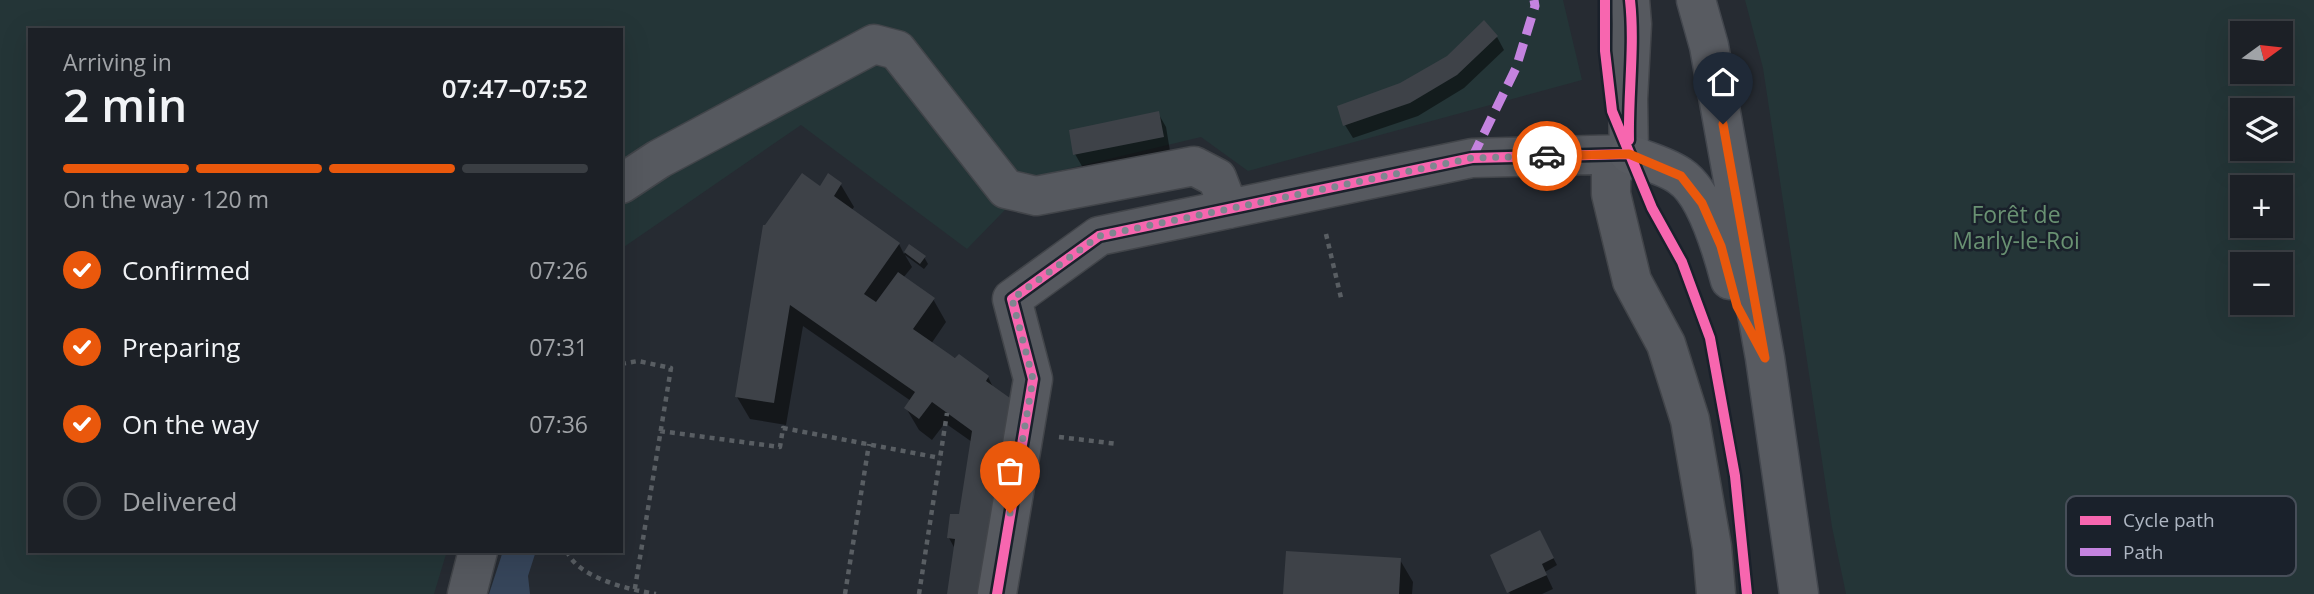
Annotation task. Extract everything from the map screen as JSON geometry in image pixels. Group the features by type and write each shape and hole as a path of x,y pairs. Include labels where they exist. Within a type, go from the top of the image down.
{"main road":[{"path":"1696,0 1709,46 1765,358 1799,594"},
{"path":"1629,154 1681,176 1702,203 1721,246 1737,306 1765,358"}],"street":[{"path":"1630,0 1632,24 1628,99 1629,154 1611,173 1611,194 1632,281 1666,344 1690,420 1712,547 1716,594"},
{"path":"623,183 659,159 874,44 897,50 1006,189 1035,196 1194,166 1217,178 1229,209"},
{"path":"997,594 1033,379 1012,299 1099,236 1472,158 1629,154"},
{"path":"467,594 477,553"}],"path":[{"path":"1326,234 1342,302"},
{"path":"623,364 638,361 671,368 634,592"},
{"path":"919,594 947,413"},
{"path":"660,431 780,447 783,428 940,458"},
{"path":"1024,433 1118,444"},
{"path":"845,594 869,444"},
{"path":"568,553 569,557 597,577 634,592 656,594"}],"green space":[{"path":"0,0 1563,0 1582,80 1248,171 1201,137 1038,176 967,249 801,125 623,248 623,28 28,28 28,553 446,553 434,594 0,594"},
{"name":"Forêt de Marly-le-Roi","path":"1745,0 2314,0 2314,594 1846,594 1832,527 1763,68"}],"water":[{"path":"502,553 535,553 528,576 530,594 489,594"}],"building":[{"path":"1484,20 1498,36 1457,75 1410,103 1343,126 1337,106 1400,83 1447,56"},
{"path":"1159,111 1164,137 1073,155 1069,130"},
{"path":"802,173 820,186 828,173 842,183 834,196 900,243 864,294 876,302 898,272 935,298 913,329 955,358 959,354 989,376 986,381 1017,403 986,594 947,594 955,539 947,538 950,514 959,514 972,431 932,402 919,419 904,408 915,392 790,305 774,403 735,397 763,225"},
{"path":"909,244 926,256 920,264 904,252"},
{"path":"1540,530 1554,558 1542,564 1547,575 1507,593 1490,555"},
{"path":"1286,551 1401,558 1399,594 1283,594"}],"marked path":[{"path":"1472,158 1516,68 1535,6 1534,0"}],"cycle path":[{"path":"1605,0 1605,51 1612,111 1652,208 1682,262 1710,338 1735,476 1747,594"},
{"path":"1629,140 1632,35 1630,0"},
{"path":"997,594 1033,379 1012,299 1099,236 1472,158 1629,154"}],"way so far":[{"path":"1010,513 1033,379 1012,299 1099,236 1472,158 1547,156"}],"route":[{"path":"1547,156 1629,154 1681,176 1702,203 1721,246 1737,306 1765,358 1723,124"}]}
